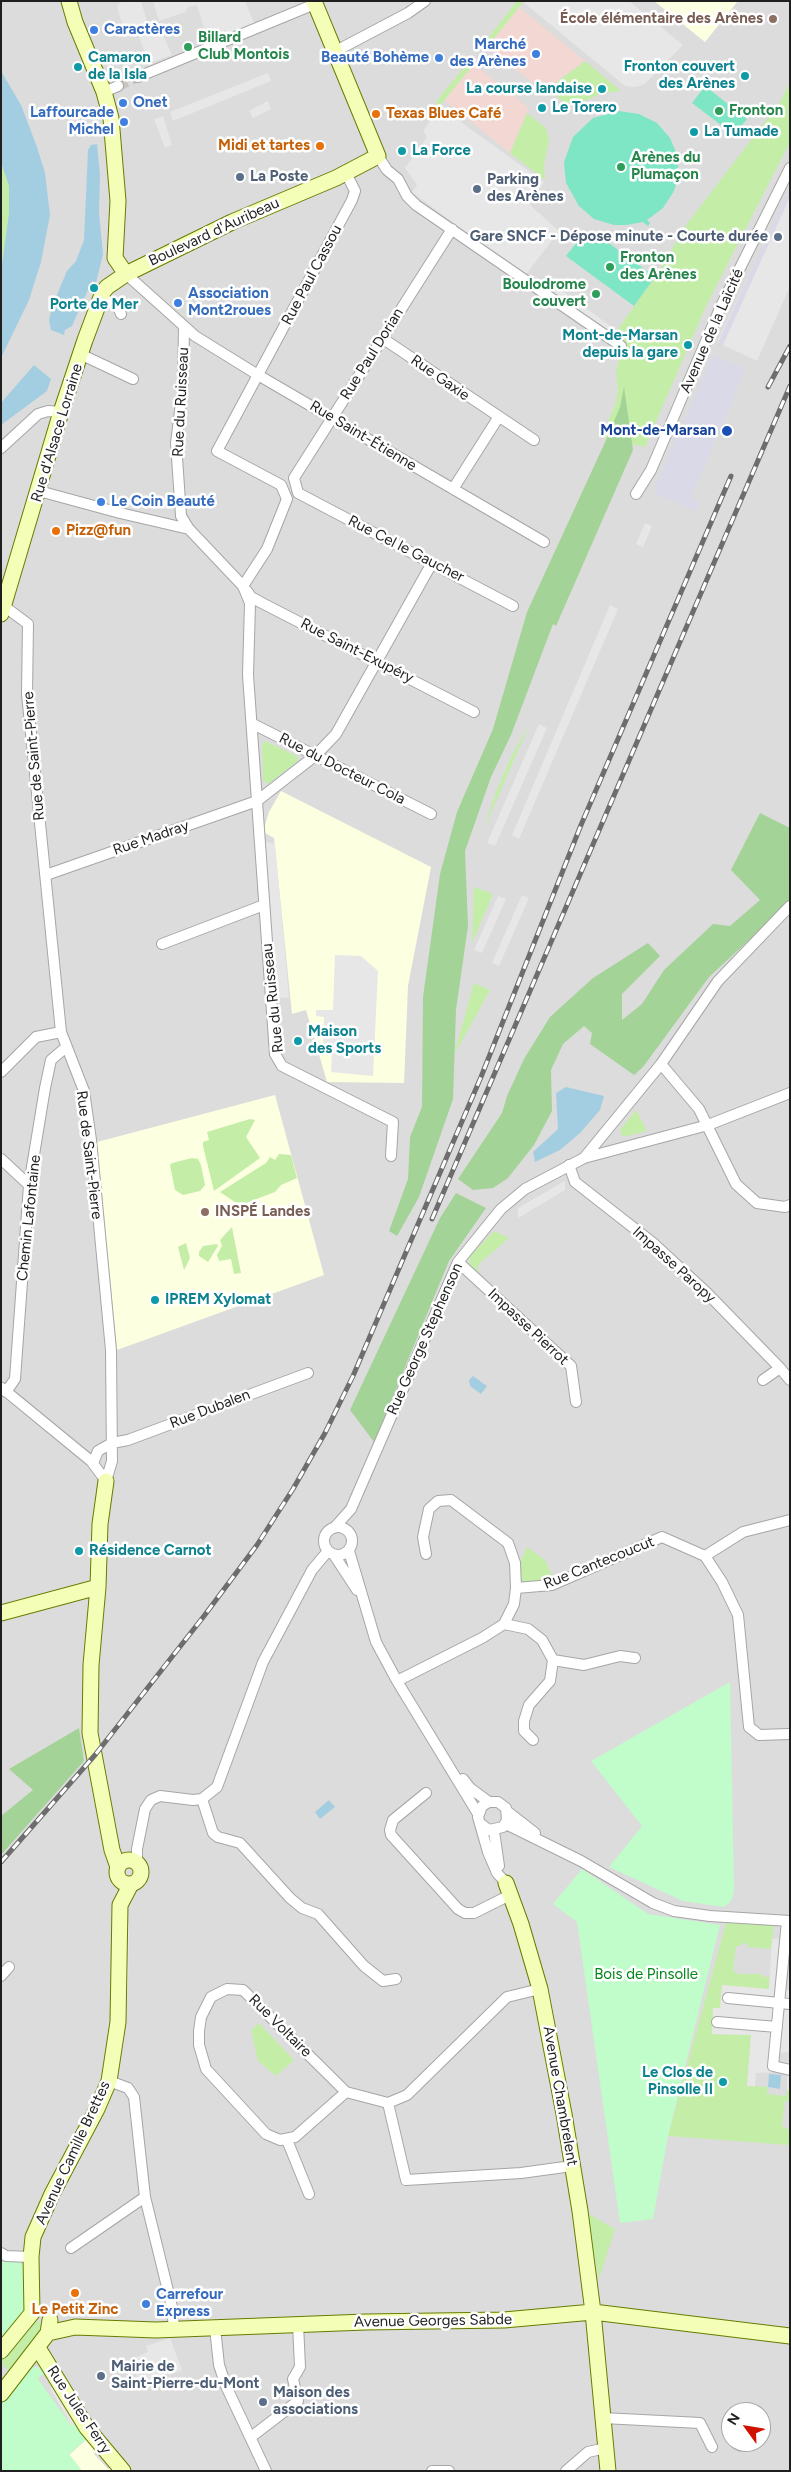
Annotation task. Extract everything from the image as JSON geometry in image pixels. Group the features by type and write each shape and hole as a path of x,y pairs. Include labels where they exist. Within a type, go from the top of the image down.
{"street":[{"path":"69,1 75,22 111,89 111,118 118,201 115,258 126,274"},
{"path":"334,52 408,13 425,1"},
{"path":"138,77 315,2 378,156 387,170 398,179 407,196 416,205 621,346"},
{"name":"Boulevard d'Auribeau","path":"104,292 126,274 265,206 346,173 378,156"},
{"name":"Avenue de la Laïcité","path":"636,494 651,470 721,306 790,168"},
{"name":"Rue Paul Cassou","path":"258,375 352,200 355,191 346,173"},
{"name":"Rue Paul Dorian","path":"294,478 452,229"},
{"name":"Rue du Ruisseau","path":"126,274 184,326 183,387 176,443 181,516 189,529 243,586 250,603 248,675 253,724 275,1054 282,1066 393,1122 392,1156"},
{"path":"104,292 117,305 121,314"},
{"name":"Rue d'Alsace Lorraine","path":"2,608 12,581 61,412 80,354 104,292"},
{"name":"Rue Saint-Étienne","path":"184,326 195,336 258,375 544,542"},
{"name":"Rue Gaxie","path":"382,338 498,418 534,440"},
{"path":"80,354 133,379"},
{"path":"243,586 268,549 287,499 281,485 217,451 258,375"},
{"path":"1,448 38,414 48,411 61,412"},
{"path":"452,489 498,418"},
{"path":"281,485 294,478 298,494 287,499"},
{"path":"39,490 120,513 189,529"},
{"name":"Rue Cel le Gaucher","path":"298,494 514,606"},
{"path":"257,801 316,756 336,734 432,563"},
{"name":"Rue Saint-Exupéry","path":"243,586 251,597 474,712"},
{"name":"Rue de Saint-Pierre","path":"2,608 28,624 27,694 61,1032 65,1048 84,1091 111,1350 112,1461 106,1481 100,1524 97,1593"},
{"name":"Rue du Docteur Cola","path":"253,724 431,814"},
{"name":"Rue Madray","path":"46,875 257,801"},
{"path":"162,944 264,906"},
{"name":"Rue George Stephenson","path":"334,1528 351,1509 458,1262 502,1209 526,1189 584,1158 661,1064 718,981 790,906"},
{"path":"1,1072 36,1037 61,1032"},
{"name":"Chemin Lafontaine","path":"4,1390 15,1379 30,1186 51,1060 65,1048"},
{"path":"661,1064 699,1109 736,1184 757,1203 785,1207 790,1205"},
{"path":"584,1158 708,1125 790,1093"},
{"path":"1,1159 30,1186"},
{"name":"Impasse Paropy","path":"568,1165 575,1182 653,1243 707,1293 790,1380"},
{"name":"Impasse Pierrot","path":"458,1262 571,1366 576,1402"},
{"path":"763,1380 780,1368"},
{"name":"Rue Dubalen","path":"112,1443 128,1440 308,1372"},
{"path":"4,1390 93,1464 106,1481"},
{"path":"93,1464 98,1451 112,1443"},
{"path":"396,1681 482,1638 504,1624 514,1604 516,1588 515,1563 508,1543 451,1500 438,1501 429,1510 423,1537 426,1554"},
{"name":"Rue George Stephenson","path":"350,1533 351,1509"},
{"path":"790,1520 742,1532 705,1556 738,1615 749,1727 759,1735 790,1734"},
{"path":"126,1865 145,1809 151,1800 160,1796 202,1800 211,1794 221,1780 262,1662 312,1570 331,1553 345,1554 349,1551 353,1542 350,1533 342,1528 334,1528 325,1538 325,1547 331,1553 364,1601"},
{"name":"Rue Cantecoucut","path":"516,1588 552,1585 662,1538 705,1556"},
{"path":"349,1551 376,1642 396,1681 478,1814 481,1824 494,1831 506,1824"},
{"path":"1,1613 97,1593"},
{"name":"Avenue Camille Brettes","path":"44,2321 32,2289 31,2257 33,2237 40,2219 97,2109 109,2081 118,2022 120,1905 126,1865 90,1733 91,1665 97,1593"},
{"path":"504,1624 528,1629 542,1640 554,1660 550,1681 546,1688 533,1699 526,1712 524,1731 532,1740"},
{"path":"554,1660 584,1665 620,1656 635,1658"},
{"path":"433,1742 470,1788 489,1802"},
{"path":"426,1793 393,1820 390,1830 392,1835 458,1909 465,1913 474,1913 508,1889"},
{"path":"202,1800 213,1833 218,1837 240,1843 290,1898 302,1908 318,1914 358,1959 383,1981 396,1978"},
{"path":"478,1814 482,1806 489,1802 498,1802 543,1840"},
{"path":"506,1824 508,1812"},
{"name":"Avenue Chambrelent","path":"481,1824 488,1852 508,1889"},
{"path":"506,1824 543,1840 653,1903 674,1910 710,1916 789,1921 784,2004 777,2027 773,2066 790,2070"},
{"name":"Avenue Chambrelent","path":"494,1831 498,1861 540,1989 572,2166 580,2211 593,2312 608,2471"},
{"path":"1,1976 9,1967"},
{"name":"Rue Voltaire","path":"287,2140 280,2140 266,2134 206,2069 199,2046 201,2017 210,1997 227,1989 237,1989 247,1993 346,2092"},
{"path":"309,2194 287,2140 302,2132 346,2092 388,2103 407,2095 507,1997 540,1989"},
{"path":"728,1998 784,2004"},
{"path":"717,2022 777,2027"},
{"path":"109,2081 128,2088 134,2097 145,2197 172,2307 174,2329"},
{"path":"388,2103 406,2180 522,2173 572,2166"},
{"path":"71,2248 145,2197"},
{"path":"1,2253 6,2256 31,2257"},
{"name":"Avenue Georges Sabde","path":"44,2321 54,2320 75,2327 174,2329 298,2324 504,2320 593,2312 790,2336"},
{"path":"1,2394 38,2348 44,2321"},
{"path":"1,2351 44,2321"},
{"path":"250,2437 298,2401 294,2380 300,2367 298,2324"},
{"path":"215,2328 219,2365 266,2471"},
{"name":"Rue Jules Ferry","path":"38,2348 87,2428 123,2471"},
{"path":"603,2418 700,2423 712,2447"},
{"path":"566,2471 588,2452 606,2448"},
{"path":"432,2471 449,2471"}],"shaded area":[{"path":"1,1 790,1 790,2471 1,2471"},
{"path":"122,1 141,1 148,25 157,21 172,55 149,63 137,32 125,35 117,6"},
{"path":"153,1 245,1 255,25 208,41 197,5 188,7 185,12 159,21"},
{"path":"522,1 629,1 683,45 645,84 635,87 625,86"},
{"path":"654,1 738,1 705,42"},
{"name":"Marché des Arènes","path":"519,7 585,61 543,91 487,47"},
{"name":"Marché des Arènes","path":"474,64 529,108 510,153 444,100"},
{"path":"268,73 271,81 173,121 170,112"},
{"path":"268,101 271,109 253,118 249,111"},
{"name":"Parking des Arènes","path":"440,107 544,182 530,205 559,231 525,276 412,192 417,185 405,168 427,137 423,131"},
{"path":"163,116 172,145 165,148 154,119"},
{"path":"790,186 790,197 722,347 717,345"},
{"name":"Gare SNCF - Dépose minute - Courte durée","path":"790,189 790,286 757,361 717,342"},
{"path":"557,287 613,328 609,334 553,293"},
{"path":"713,355 745,369 691,498 700,502 696,511 658,495 654,490"},
{"path":"645,523 652,526 643,547 636,544"},
{"path":"610,605 618,609 519,839 512,835"},
{"path":"539,724 547,728 495,846 487,843"},
{"path":"281,791 431,867 408,986 404,1083 327,1082 306,1010 292,1014 274,838 263,832 269,812"},
{"path":"263,841 275,844 289,998 277,997"},
{"path":"522,895 529,898 499,966 492,963"},
{"path":"498,896 506,899 482,953 474,950"},
{"path":"335,955 361,956 378,971 373,1076 331,1072 332,1053 323,1052 324,1017 316,1016 316,1010 333,1010"},
{"name":"INSPÉ Landes","path":"275,1095 324,1275 117,1350 97,1142"},
{"path":"565,1181 565,1190 518,1218 518,1208"},
{"path":"125,1923 129,1925 128,1983 123,2049 120,2051"},
{"path":"772,1939 790,1939 785,1990 790,1990 789,2052 779,2053 779,2062 790,2063 790,2090 787,2090 787,2076 779,2072 756,2073 755,2086 747,2086 751,2035 712,2034 713,2008 720,2008 722,1985 769,1989"},
{"path":"170,2338 182,2370 168,2374 158,2381 157,2379 135,2390 130,2379 137,2377 136,2373 129,2375 126,2368 134,2365 131,2359 148,2352 146,2346"},
{"path":"56,2385 79,2424 71,2425 50,2388"},
{"path":"88,2438 98,2450 94,2454 108,2469 111,2468 116,2471 82,2471 69,2455"}],"green space":[{"path":"517,1 524,1 487,47 484,43"},
{"path":"470,60 474,64 438,108 436,105 438,99"},
{"path":"585,61 621,91 602,93 578,104 565,103 548,89"},
{"path":"790,82 790,142 706,306 645,447 601,437 616,403 618,389 616,372 626,332 618,329 655,277 687,224 780,102"},
{"name":"Fronton","path":"705,86 747,119 734,135 692,103"},
{"name":"Arènes du Plumaçon","path":"619,111 639,114 657,123 670,138 678,157 678,178 674,191 663,208 647,220 650,223 648,226 643,222 614,225 594,219 579,206 566,183 564,162 573,137 593,118"},
{"path":"527,113 546,128 549,140 544,165 545,180 510,153"},
{"path":"1,162 9,186 9,213 1,272"},
{"name":"Fronton des Arènes","path":"585,232 602,238 655,277 634,306 566,256"},
{"path":"624,387 633,450 556,626 553,624 511,735 491,777 465,851 468,926 456,1010 453,1099 419,1197 397,1236 389,1231 408,1179 410,1137 422,1107 423,997 440,874 457,812 493,729 527,612 607,438 620,407"},
{"path":"530,723 484,829 496,792 511,757"},
{"path":"265,741 297,756 298,761 268,784 263,780 262,744"},
{"path":"760,813 790,828 790,902 709,977 643,1067 634,1075 590,1044 592,1033 584,1026 563,1044 551,1070 552,1111 534,1145 508,1178 493,1188 473,1190 458,1179 502,1113 507,1096 524,1059 550,1017 593,978 648,943 660,956 622,994 622,1020 642,1004 664,970 713,924 730,926 760,900 731,870"},
{"path":"474,887 493,894 472,943"},
{"path":"474,983 490,990 454,1055"},
{"path":"636,1110 647,1131 623,1137 620,1130"},
{"path":"250,1119 255,1120 246,1137 260,1158 214,1191 203,1146 203,1142 209,1140 207,1132"},
{"path":"279,1154 291,1155 297,1178 281,1185 275,1192 246,1203 235,1202 220,1192 266,1163 270,1157 275,1160"},
{"path":"192,1158 198,1159 201,1165 205,1185 200,1191 183,1195 175,1190 170,1165"},
{"path":"456,1193 486,1208 449,1261 374,1442 350,1410 440,1218"},
{"path":"232,1227 241,1273 234,1274 231,1259 219,1261 217,1255 222,1246 220,1240"},
{"path":"494,1231 509,1238 481,1262 477,1267 480,1274 469,1264 470,1256"},
{"path":"186,1243 190,1258 184,1270 178,1247"},
{"path":"217,1244 218,1246 208,1262 199,1256 203,1246"},
{"path":"527,1547 545,1560 552,1576 535,1584 526,1584 520,1578 520,1563"},
{"path":"730,1682 734,1892 731,1901 724,1907 683,1901 609,1867 642,1826 591,1761"},
{"path":"79,1728 84,1761 1,1855 1,1816 33,1790 9,1769"},
{"name":"Bois de Pinsolle","path":"582,1869 648,1914 720,1925 668,2136 653,2219 620,2223 577,1922 553,1904"},
{"path":"726,1923 774,1924 771,1949 747,1947 748,1944 742,1943 741,1946 736,1946 733,1971 737,1972 737,1974 762,1974 762,1977 769,1975 769,1989 720,2009 714,2008 712,2034 751,2035 747,2086 768,2087 767,2094 786,2096 787,2090 790,2090 790,2101 785,2101 782,2126 790,2130 790,2166 789,2145 668,2136"},
{"path":"259,2023 294,2060 276,2076 258,2061 251,2030"},
{"path":"585,2212 615,2229 599,2279"},
{"path":"1,2259 20,2262 25,2267 27,2308 1,2341"},
{"path":"37,2321 42,2324 44,2330 11,2372 1,2364 1,2359 31,2322"},
{"path":"31,2366 46,2370 48,2373 41,2375 38,2379 71,2425 79,2424 88,2438 69,2454 82,2471 1,2471 1,2404"}],"water":[{"path":"1,71 21,105 37,147 45,173 50,215 41,262 29,300 1,358 1,272 9,213 9,186 1,162"},
{"path":"97,144 100,174 99,213 103,254 96,283 92,281 72,326 65,330 64,335 51,330 49,320 53,304 67,271 76,261 84,240 88,150 91,145"},
{"path":"34,365 51,379 47,391 1,425 1,403"},
{"path":"566,1087 604,1096 600,1110 580,1133 560,1150 535,1162 533,1152 558,1129 556,1093"},
{"path":"473,1376 487,1386 481,1394 470,1386 469,1380"},
{"path":"329,1800 335,1807 320,1819 315,1812"},
{"path":"769,2074 781,2075 780,2089 768,2087"}],"tunnel":[{"path":"118,86 138,77"}],"railway":[{"path":"768,387 790,346"},
{"path":"432,1219 790,386"},
{"path":"1,1862 95,1755 204,1616 257,1545 293,1489 325,1433 353,1376 481,1077 581,825 731,476"}],"place":[{"name":"École élémentaire des Arènes","path":"773,19"},
{"name":"Caractères","path":"94,30"},
{"name":"Billard Club Montois","path":"188,47"},
{"name":"Marché des Arènes","path":"536,54"},
{"name":"Beauté Bohème","path":"439,58"},
{"name":"Camaron de la Isla","path":"78,67"},
{"name":"Fronton couvert des Arènes","path":"745,76"},
{"name":"La course landaise","path":"602,89"},
{"name":"Onet","path":"123,103"},
{"name":"Le Torero","path":"542,108"},
{"name":"Fronton","path":"719,111"},
{"name":"Texas Blues Café","path":"376,114"},
{"name":"Laffourcade Michel","path":"124,122"},
{"name":"La Tumade","path":"694,132"},
{"name":"Midi et tartes","path":"320,146"},
{"name":"La Force","path":"402,151"},
{"name":"Arènes du Plumaçon","path":"621,167"},
{"name":"La Poste","path":"240,177"},
{"name":"Parking des Arènes","path":"477,189"},
{"name":"Gare SNCF - Dépose minute - Courte durée","path":"778,237"},
{"name":"Fronton des Arènes","path":"610,267"},
{"name":"Porte de Mer","path":"94,288"},
{"name":"Boulodrome couvert","path":"596,294"},
{"name":"Association Mont2roues","path":"178,303"},
{"name":"Mont-de-Marsan depuis la gare","path":"688,345"},
{"name":"Mont-de-Marsan","path":"727,431"},
{"name":"Le Coin Beauté","path":"101,502"},
{"name":"Pizz@fun","path":"56,531"},
{"name":"Maison des Sports","path":"298,1041"},
{"name":"INSPÉ Landes","path":"205,1212"},
{"name":"IPREM Xylomat","path":"155,1300"},
{"name":"Résidence Carnot","path":"79,1551"},
{"name":"Le Clos de Pinsolle II","path":"723,2082"},
{"name":"Le Petit Zinc","path":"75,2293"},
{"name":"Carrefour Express","path":"146,2304"},
{"name":"Mairie de Saint-Pierre-du-Mont","path":"101,2376"},
{"name":"Maison des associations","path":"263,2402"}]}
